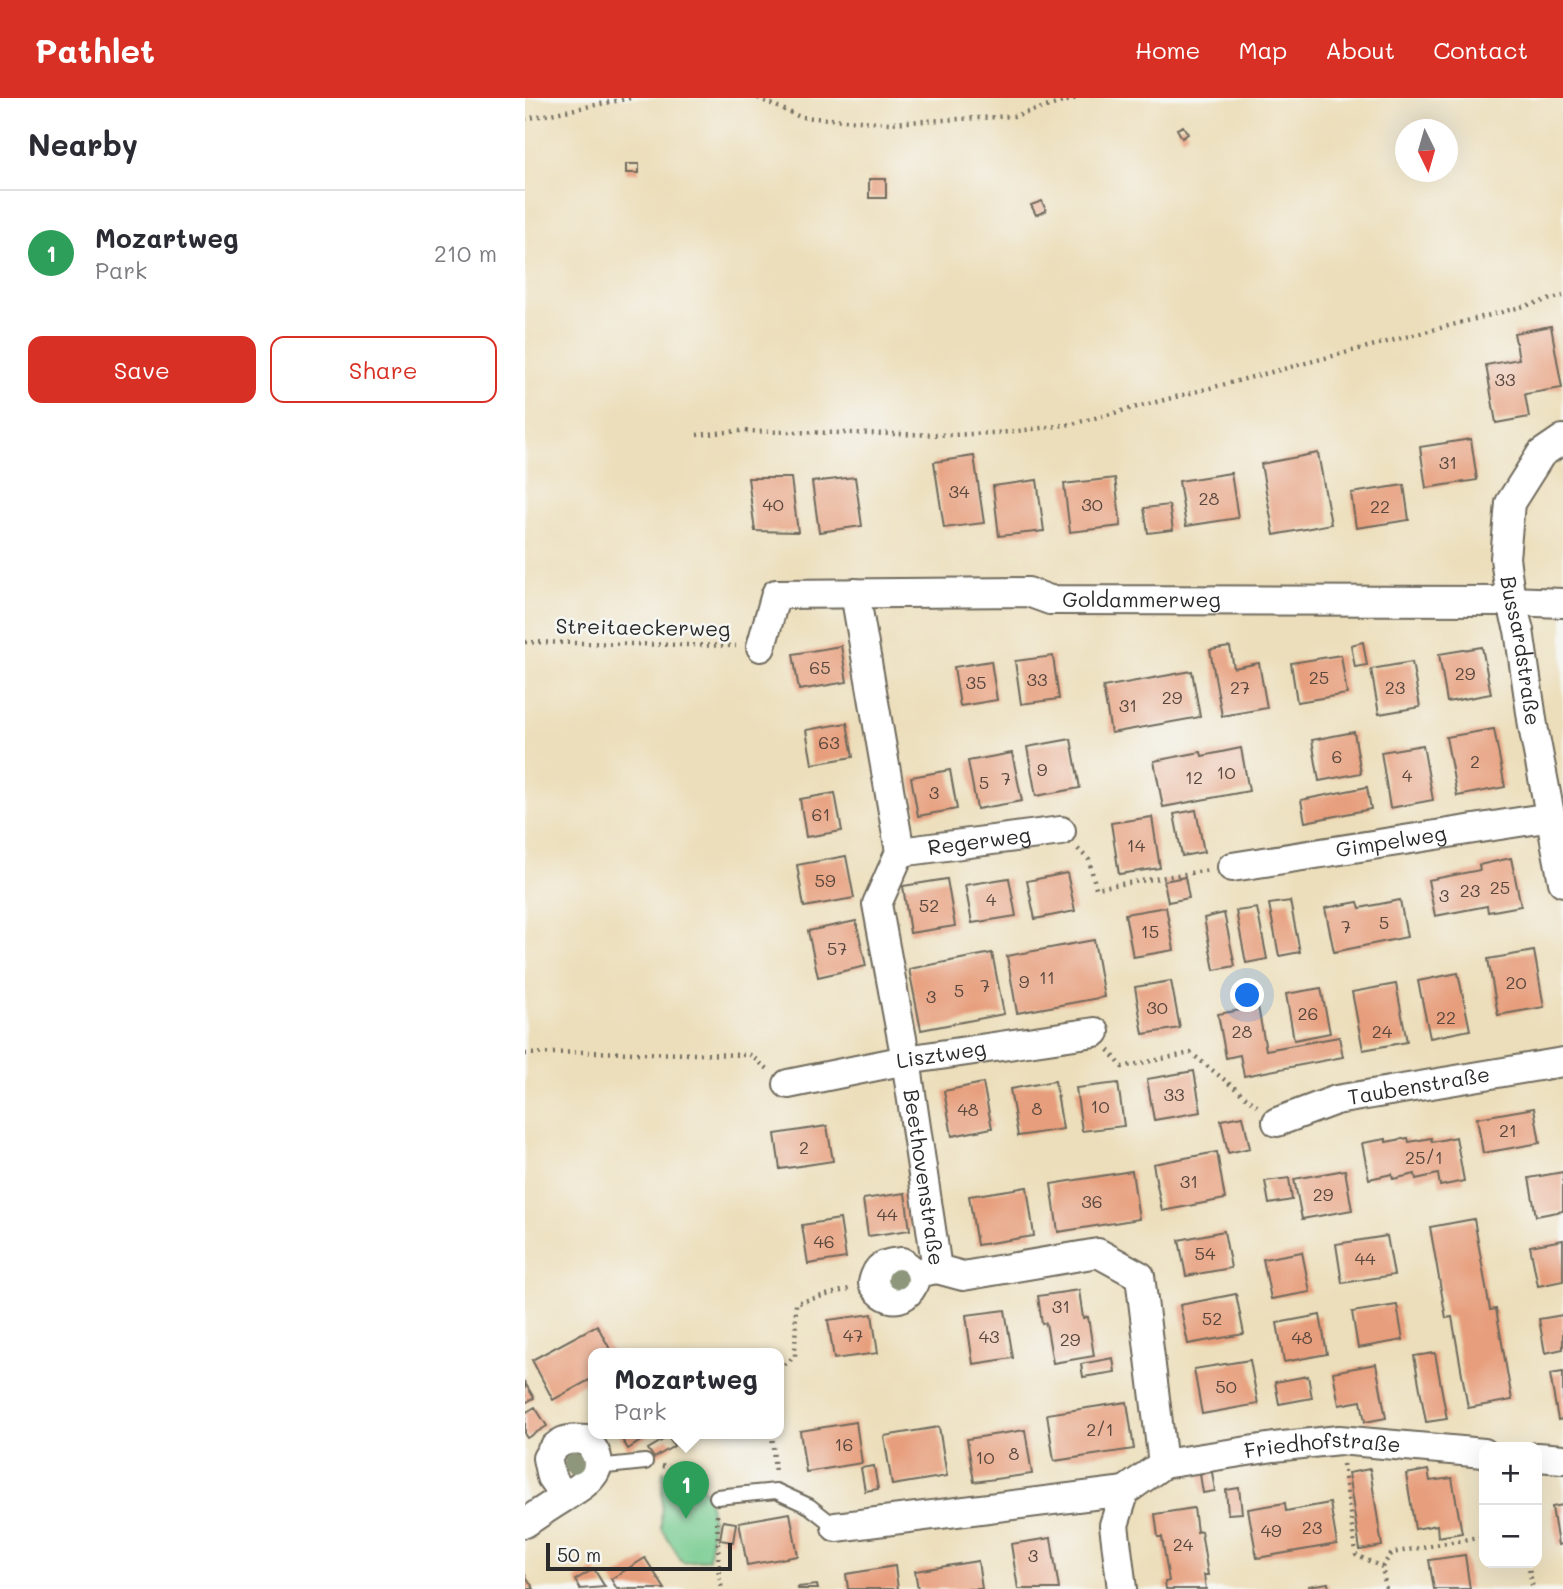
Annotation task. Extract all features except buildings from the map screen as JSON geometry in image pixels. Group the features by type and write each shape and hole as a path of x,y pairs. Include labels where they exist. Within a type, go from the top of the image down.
{"street":[{"name":"Bussardstraße","path":"1563,439 1541,454 1510,503 1505,558 1563,883"},
{"name":"Goldammerweg","path":"761,647 776,594 1028,592 1050,600 1563,603"},
{"path":"855,593 900,852"},
{"name":"Gimpelweg","path":"1232,867 1551,817"},
{"name":"Regerweg","path":"900,852 1061,831"},
{"name":"Beethovenstraße","path":"900,852 877,904 906,1059 927,1271 963,1276 1098,1253 1140,1276 1163,1464"},
{"name":"Lisztweg","path":"788,1084 906,1059 1095,1032"},
{"name":"Taubenstraße","path":"1277,1122 1336,1100 1563,1062"},
{"path":"873,1283 876,1272 885,1264 902,1262 927,1271"},
{"path":"525,1523 590,1482 597,1467 595,1450 586,1440 568,1438 554,1445 547,1458 551,1477 565,1497"},
{"name":"Friedhofstraße","path":"1163,1464 1339,1440 1479,1453"},
{"path":"1542,1457 1563,1459"},
{"path":"836,1527 1125,1491 1163,1464"},
{"path":"1122,1589 1114,1525 1125,1491"}],"lane":[{"path":"597,1467 645,1462"},
{"path":"717,1497 776,1490 809,1506 836,1527"}],"path":[{"path":"525,119 631,98"},
{"path":"758,98 800,117 889,123 1014,116 1077,98"},
{"path":"697,435 714,432 762,432 951,435 1010,432 1072,424 1563,296"},
{"name":"Streitaeckerweg","path":"525,642 761,647"},
{"path":"1061,831 1089,860 1096,888 1232,867"},
{"path":"1095,1032 1122,1067 1191,1053 1277,1122"},
{"path":"525,1054 581,1052 750,1055 788,1084"},
{"path":"784,1365 795,1356 796,1303 873,1283"},
{"path":"772,1439 776,1490"},
{"path":"1339,1440 1356,1555 1382,1567"},
{"path":"1386,1589 1382,1567 1392,1553 1479,1537"},
{"path":"1529,1568 1533,1589"}],"green space":[{"path":"663,1471 690,1477 699,1483 705,1492 712,1525 709,1559 683,1563 661,1528"}],"place":[{"name":"Mozartweg","path":"686,1519"}]}
